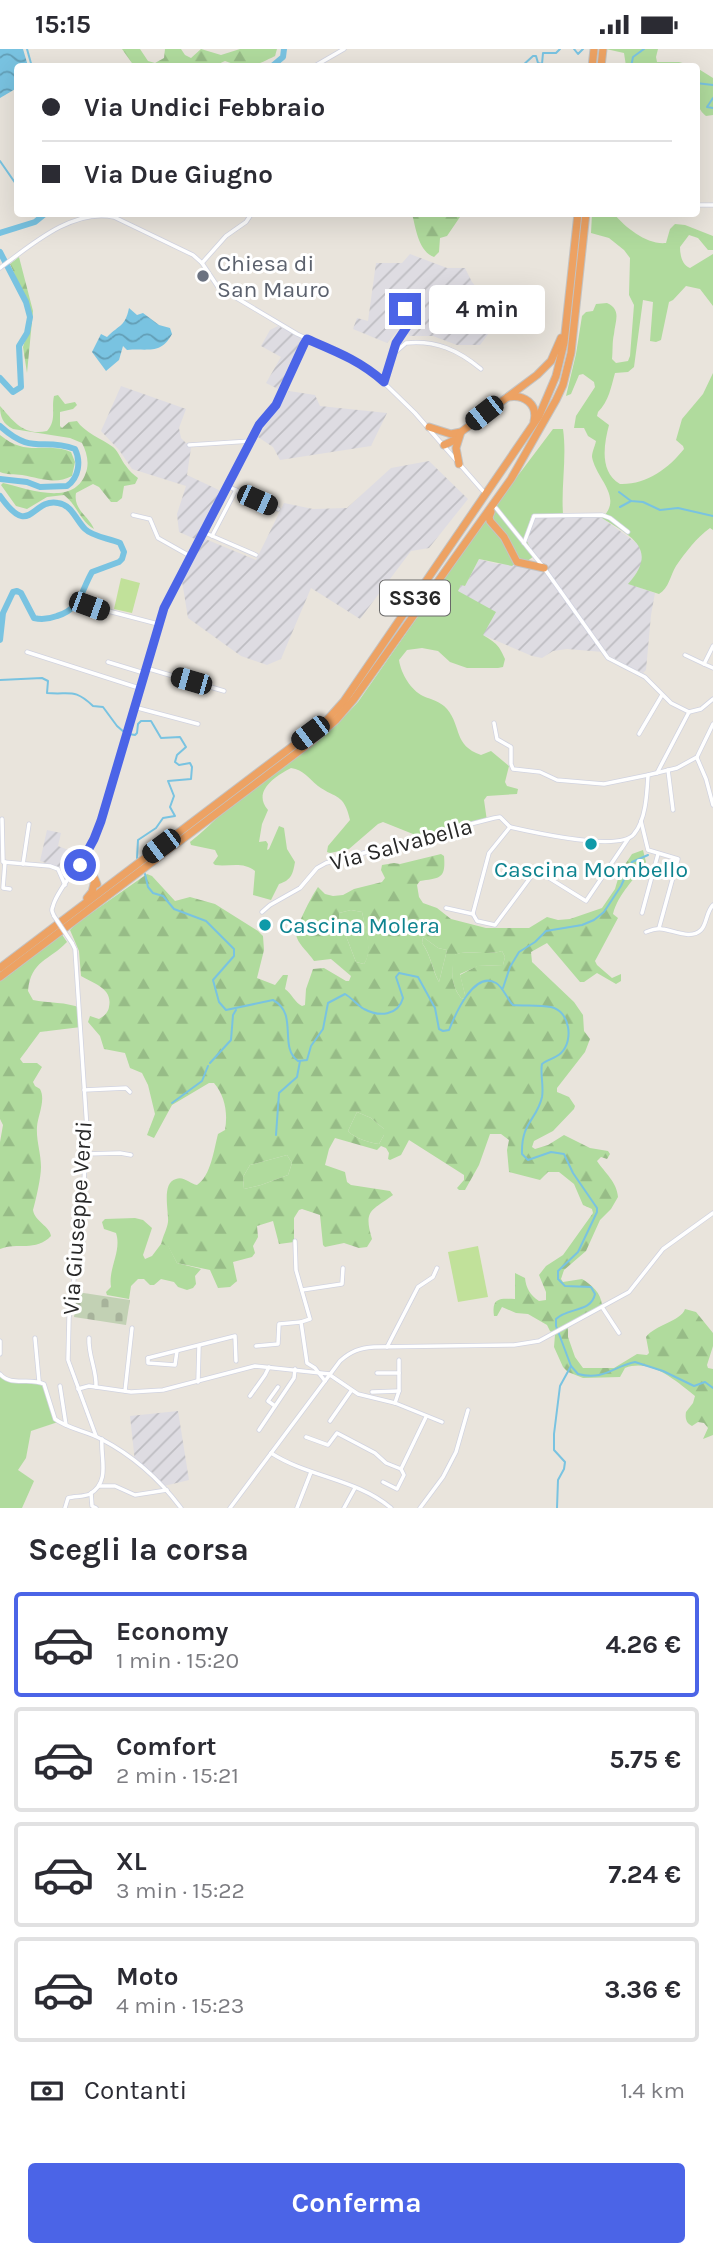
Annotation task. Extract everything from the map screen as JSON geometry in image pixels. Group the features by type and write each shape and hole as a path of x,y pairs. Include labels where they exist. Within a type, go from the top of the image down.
{"highway":[{"name":"SS36","path":"0,968 327,720 359,680 535,425 556,376 564,343 578,217"},
{"name":"SS36","path":"0,977 307,745 336,720 362,688 516,473 548,418 568,369 586,217"},
{"path":"444,445 537,375 551,361 564,328 573,254"},
{"path":"503,471 535,415 532,405 524,398 518,395 504,398"},
{"path":"429,427 456,435"},
{"path":"456,435 459,464"},
{"path":"516,473 489,515 505,537 515,559 522,564 534,560 545,569"},
{"path":"453,561 481,526 493,524"},
{"path":"82,862 92,871 100,887 107,887"},
{"path":"52,927 90,895 95,880"}],"street":[{"path":"320,63 345,49"},
{"path":"0,268 58,229 81,217"},
{"path":"114,217 193,255 202,263 218,287 307,339 360,362 429,427 483,491"},
{"path":"202,263 226,236 249,217"},
{"path":"384,382 400,334 414,316 413,312 399,307"},
{"path":"400,334 406,343"},
{"path":"65,885 82,862 101,821 164,608 259,425 278,400 307,339"},
{"path":"391,355 406,343 430,343 444,346 481,369"},
{"path":"189,445 251,440"},
{"path":"227,486 278,509"},
{"path":"212,536 236,490"},
{"path":"496,508 534,560"},
{"path":"524,543 534,516 601,515 618,523 628,532"},
{"path":"133,516 149,519 158,538 190,556"},
{"path":"203,532 256,555"},
{"path":"545,569 608,658 645,677 673,705 689,712 701,709 713,699"},
{"path":"89,606 158,624"},
{"path":"704,664 713,646"},
{"path":"27,652 139,688"},
{"path":"685,655 713,668"},
{"path":"108,662 144,673"},
{"path":"146,668 224,691"},
{"path":"639,734 662,695"},
{"path":"134,707 198,724"},
{"path":"657,773 689,712"},
{"path":"494,723 497,739 512,748 510,760 513,769 540,772 557,779 604,784 668,770 696,757 713,724"},
{"path":"696,757 713,805"},
{"path":"668,770 673,810"},
{"path":"510,827 489,853 473,914 477,921 495,925 536,870 586,901 628,839 636,832 641,821 648,775"},
{"name":"Via Salvabella","path":"262,912 299,888 317,868 336,860 425,841 451,829 494,818 500,817 510,827 588,840 628,839"},
{"path":"2,819 5,862 3,888 10,889"},
{"path":"641,821 648,850 678,859 659,928"},
{"path":"23,864 29,824"},
{"path":"642,913 658,854"},
{"path":"5,862 54,868 60,872 65,885"},
{"name":"Via Giuseppe Verdi","path":"65,885 53,904 54,916 72,943 77,975 87,1129 82,1216 67,1348 71,1375 95,1428 96,1436"},
{"path":"646,932 659,928 686,934 698,932 713,905"},
{"path":"446,908 473,914"},
{"path":"84,1090 126,1088 130,1092"},
{"path":"86,1154 131,1155"},
{"path":"233,1507 340,1361 353,1352 387,1347 514,1345 534,1342 564,1329 632,1289 663,1249 713,1213"},
{"path":"256,1346 278,1344 279,1324 310,1319 296,1270 295,1241"},
{"path":"302,1290 342,1284 343,1268"},
{"path":"387,1347 418,1287 433,1277 437,1268"},
{"path":"602,1307 619,1333"},
{"path":"301,1322 308,1365 328,1377"},
{"path":"125,1391 132,1328"},
{"path":"177,1351 175,1364 148,1363 148,1358 235,1336 236,1361"},
{"path":"35,1338 38,1381"},
{"path":"89,1338 88,1351 96,1373 96,1387"},
{"path":"0,1341 0,1354"},
{"path":"198,1383 199,1345"},
{"path":"395,1403 399,1391 399,1360"},
{"path":"78,1389 96,1387 125,1391 163,1390 198,1383 247,1367 295,1369 317,1372 338,1381 351,1391 395,1403 442,1422"},
{"path":"250,1397 269,1367"},
{"path":"259,1430 294,1378 295,1369"},
{"path":"377,1373 399,1373"},
{"path":"0,1374 8,1380 38,1381 46,1386 54,1417 66,1425 96,1436 135,1462 167,1490 181,1508"},
{"path":"60,1387 66,1425"},
{"path":"275,1406 268,1401 278,1387"},
{"path":"330,1421 351,1391"},
{"path":"372,1392 399,1391"},
{"path":"420,1508 443,1477 456,1452 468,1410"},
{"path":"401,1469 426,1417"},
{"path":"65,1508 69,1497 92,1492 98,1486 103,1472 103,1440 95,1428"},
{"path":"306,1437 328,1445 338,1433 375,1453 386,1463 401,1469 404,1475 397,1489 383,1482"},
{"path":"271,1453 282,1461"},
{"path":"265,1461 282,1461 356,1487 391,1508"},
{"path":"297,1508 312,1472"},
{"path":"98,1486 116,1486 135,1496 167,1490"},
{"path":"344,1508 356,1487"},
{"path":"92,1492 92,1507 96,1508"}],"shaded area":[{"path":"410,254 447,268 465,268 472,282 501,317 480,345 457,345 433,336 410,336 401,327 387,343 353,329 357,318 368,321 376,263 402,263"},
{"path":"278,326 306,339 278,389 266,383 281,357 261,346 270,330"},
{"path":"121,386 186,409 179,428 181,438 191,448 187,475 221,491 195,539 179,532 177,514 186,486 132,469 101,431"},
{"path":"289,391 315,395 320,406 387,413 371,446 280,460 273,447 258,437"},
{"path":"429,461 468,499 429,548 411,551 360,619 311,588 281,659 267,665 241,656 188,618 182,581 203,538 256,560 284,503 313,509 347,508 391,468"},
{"path":"532,514 574,514 602,518 638,544 643,555 642,565 629,584 655,593 646,670 643,673 603,652 567,649 553,651 542,658 483,635 458,591 461,585 465,586 479,559 497,564 517,562 542,567 525,537"},
{"path":"47,830 61,833 58,846 71,851 63,869 40,861"},
{"path":"178,1411 189,1480 164,1486 135,1462 130,1416"}],"green space":[{"path":"122,49 140,49 148,61 155,63 132,63"},
{"path":"165,49 181,49 191,58 201,49 221,55 240,49 277,49 275,56 261,63 155,63 164,58"},
{"path":"606,49 658,49 657,62 682,63 626,63 624,53"},
{"path":"700,70 713,78 713,115 706,116 702,111"},
{"path":"413,217 460,217 447,236 440,238 439,252 434,257 424,250"},
{"path":"592,217 617,217 637,235 659,243 666,243 670,229 675,224 713,236 713,250 708,250 698,238 689,235 680,247 680,253 685,265 690,268 713,254 713,306 700,289 686,286 669,302 661,340 656,342 650,341 653,302 643,300 634,367 628,372 615,373 607,399 597,416 609,425 605,457 613,479 620,484 639,482 664,469 684,449 676,440 682,419 703,394 713,373 713,530 710,528 692,545 676,566 665,589 659,594 628,584 637,572 641,553 632,538 602,518 608,510 610,495 594,465 592,457 596,441 588,436 584,428 574,428 576,416 595,387 594,382 583,374 579,375 571,394 566,396 582,316 593,311 596,304 607,303 616,312 612,359 616,363 628,361 630,356 634,305 629,295 630,258 609,238 591,233"},
{"path":"19,257 33,311 27,373 23,347 31,312 10,264"},
{"path":"58,395 65,404 75,402 77,405 73,409 60,412 60,426 62,428 69,422 77,421 113,447 138,478 135,484 124,486 122,498 117,502 111,502 99,487 93,484 76,493 79,508 94,529 85,522 64,495 47,497 27,509 16,506 1,485 3,483 59,493 79,485 87,467 82,443 70,438 13,429 1,417 0,406 26,430 47,431 53,419 54,396"},
{"path":"553,429 563,429 563,514 532,514 525,537 534,556 526,562 517,562 512,566 479,559 465,586 461,585 458,591 496,612 483,635 501,650 505,659 503,667 467,668 450,662 438,651 422,648 407,650 399,660 404,676 414,690 447,709 466,746 481,755 491,751 509,766 505,782 507,786 518,789 517,794 487,796 484,800 487,821 451,829 428,840 383,822 349,849 330,853 327,852 328,846 350,820 348,811 342,801 318,786 303,772 291,768 272,780 264,791 264,803 268,810 259,842 266,841 267,850 269,849 279,826 284,828 287,849 295,862 293,870 289,878 279,884 271,900 253,895 255,871 241,865 215,865 213,863 218,856 215,850 191,845 190,842 243,796 328,732 358,702 498,502"},
{"path":"0,435 19,446 71,452 75,462 72,476 53,480 0,472"},
{"path":"121,578 140,583 132,613 114,609"},
{"path":"643,850 646,862 619,900 613,914 618,918 595,961 612,978 621,974 621,981 616,984 597,973 580,982 547,943 531,952 532,962 574,1002 583,1015 584,1031 590,1039 585,1052 557,1088 557,1092 569,1097 574,1109 553,1131 534,1141 532,1147 535,1149 548,1145 564,1135 610,1154 607,1159 601,1157 597,1161 613,1182 618,1197 600,1220 586,1251 564,1270 561,1279 563,1282 582,1279 595,1290 602,1305 568,1327 568,1337 575,1357 583,1368 614,1368 637,1354 647,1355 649,1353 646,1337 655,1329 678,1317 685,1309 696,1312 713,1333 713,1346 707,1365 713,1369 713,1435 703,1439 708,1428 704,1423 698,1422 692,1426 688,1423 686,1412 695,1396 663,1373 644,1366 635,1366 625,1368 620,1377 583,1378 563,1367 554,1347 555,1335 547,1325 528,1314 516,1313 502,1307 497,1316 494,1316 494,1305 498,1300 515,1299 515,1273 525,1278 529,1291 536,1299 546,1300 546,1292 539,1275 546,1266 563,1255 593,1213 592,1209 583,1205 574,1184 559,1172 548,1172 540,1180 509,1172 509,1140 501,1134 490,1134 479,1165 465,1190 457,1188 464,1180 464,1175 409,1140 401,1155 390,1160 386,1148 381,1146 377,1150 335,1138 325,1165 345,1172 347,1182 351,1185 390,1191 393,1195 369,1216 372,1239 367,1247 359,1248 344,1243 325,1247 320,1215 302,1209 294,1218 294,1242 279,1244 273,1221 257,1226 258,1237 253,1246 255,1253 252,1257 233,1262 237,1281 230,1287 218,1288 210,1270 177,1263 168,1246 161,1244 168,1222 167,1191 171,1182 176,1179 184,1179 197,1185 206,1175 218,1134 225,1130 226,1111 223,1099 214,1083 209,1083 172,1105 154,1138 147,1135 155,1114 142,1073 130,1068 125,1053 104,1049 100,1036 88,1022 90,1016 99,1019 106,1014 109,1001 108,995 101,987 81,976 79,951 70,930 77,923 147,874 175,901 190,897 215,904 258,931 263,936 264,950 257,978 275,985 283,975 288,975 285,989 302,1006 305,1005 306,989 313,969 324,968 346,981 349,981 351,976 331,959 314,961 297,938 301,920 318,887 325,894 343,895 354,889 382,882 385,878 382,865 400,864 441,854 444,856 443,873 437,878 420,881 417,885 423,903 437,908 451,919 486,928 529,928 547,917 570,919 602,908 615,889 620,872 632,854","holes":["351,910 362,912 368,946 364,964 356,962 339,913","423,937 438,948 447,950 439,982 422,943","502,951 505,957 503,965 477,966 460,975 466,999 461,998 453,978 455,955","357,1112 371,1118 384,1129 379,1144 348,1131","287,1155 292,1163 288,1175 261,1185 244,1189 243,1177 250,1165"]},
{"path":"351,910 362,912 367,932 369,946 364,964 356,962 339,918 339,913"},
{"path":"61,933 67,942 37,967 28,991 33,1000 80,1008 81,1027 40,1032 20,1059 23,1063 37,1063 42,1067 33,1082 40,1089 42,1098 37,1132 41,1172 33,1210 51,1236 39,1244 0,1249 0,1142 3,1125 0,1119 0,980"},
{"path":"423,937 438,948 447,950 439,982 422,943"},
{"path":"502,951 505,957 503,965 478,966 460,974 466,999 461,998 453,978 454,955"},
{"path":"357,1112 371,1118 384,1129 379,1144 362,1140 348,1131"},
{"path":"287,1155 292,1163 288,1175 244,1189 243,1177 250,1165"},
{"path":"105,1219 143,1220 152,1228 143,1255 145,1259 152,1256 161,1244 168,1245 177,1263 201,1269 195,1276 196,1284 193,1288 187,1290 178,1287 174,1282 161,1279 150,1285 144,1279 138,1279 131,1286 129,1299 107,1295 106,1292 111,1287 117,1240 116,1233 104,1229 102,1222"},
{"path":"478,1246 488,1297 458,1302 448,1252"},
{"path":"77,1292 130,1300 126,1325 74,1317"},
{"path":"0,1374 4,1378 41,1382 51,1411 58,1422 31,1431 26,1458 18,1470 34,1481 22,1508 0,1508"}],"water":[{"path":"0,49 23,49 27,63 14,63 14,90 0,98"},
{"path":"129,308 137,315 143,313 159,325 170,328 172,334 168,341 158,348 127,350 123,346 119,360 106,371 92,352 101,334 107,337 124,322"}],"waterway":[{"path":"27,49 31,63"},
{"path":"276,63 283,57 284,49"},
{"path":"542,63 543,53 556,53 560,49"},
{"path":"574,49 578,54 583,49"},
{"path":"632,63 633,57 644,49"},
{"path":"525,63 533,56 536,56 538,63"},
{"path":"700,83 713,85"},
{"path":"713,98 707,107 713,108"},
{"path":"0,161 14,181"},
{"path":"0,233 35,222 41,217"},
{"path":"0,252 26,302 30,317 27,333 19,346 21,387 13,392 0,378"},
{"path":"0,426 21,441 75,449 78,464 74,479 67,486 40,487 27,482 0,479"},
{"path":"619,492 631,501 643,502 660,510 678,508 713,516"},
{"path":"0,496 10,509 25,516 49,503 63,504 88,532 120,543 124,552 119,562 92,572 76,604 57,616 34,618 21,593 13,592 3,613 0,640"},
{"path":"620,507 631,501"},
{"path":"0,680 42,678 48,681 47,693 76,695 93,706 103,707 124,732"},
{"path":"129,734 137,733 141,721 151,721 161,738 180,737 186,747 177,755 175,762 179,765 190,763 192,767 191,779 168,781 174,796 170,807 175,816 163,818 156,828 138,840 137,858"},
{"path":"503,988 510,967 519,952 546,931 582,925 594,920 604,912 621,886 632,862 648,855"},
{"path":"145,874 148,887 153,893 163,896 174,909 206,921 234,949 234,956 213,980 219,1002 226,1010 273,1000 285,1013 289,1047 298,1061 307,1060 311,1046 323,1029 328,1003 345,994 370,1012 382,1014 397,1008 403,998 396,977 399,973 418,977 435,1008 439,1029 443,1031 449,1030 466,996 473,988 488,981 496,983 513,1005 546,1006 562,1014 568,1027 568,1041 561,1053 542,1064 542,1097 524,1135 522,1154 528,1160 551,1152 564,1154 573,1173 597,1208 578,1252 558,1271 558,1279 565,1286 591,1287 595,1294 589,1304 556,1319 556,1326 571,1366 578,1374 595,1376 635,1362 663,1371 694,1386 705,1382 713,1388"},
{"path":"210,1063 231,1040 233,1015 236,1010"},
{"path":"276,1135 279,1093 297,1077 300,1061"},
{"path":"172,1103 202,1081 208,1066"},
{"path":"557,1508 558,1480 565,1462 554,1450 554,1434 560,1386 571,1366"}],"place":[{"name":"Chiesa di San Mauro","path":"203,276"},
{"name":"Cascina Mombello","path":"591,844"},
{"name":"Cascina Molera","path":"265,925"}],"route":[{"path":"80,865 101,821 164,608 259,425 276,405 304,344 307,339 344,354 360,362 384,382 400,334 414,316 413,312 405,309"}]}
